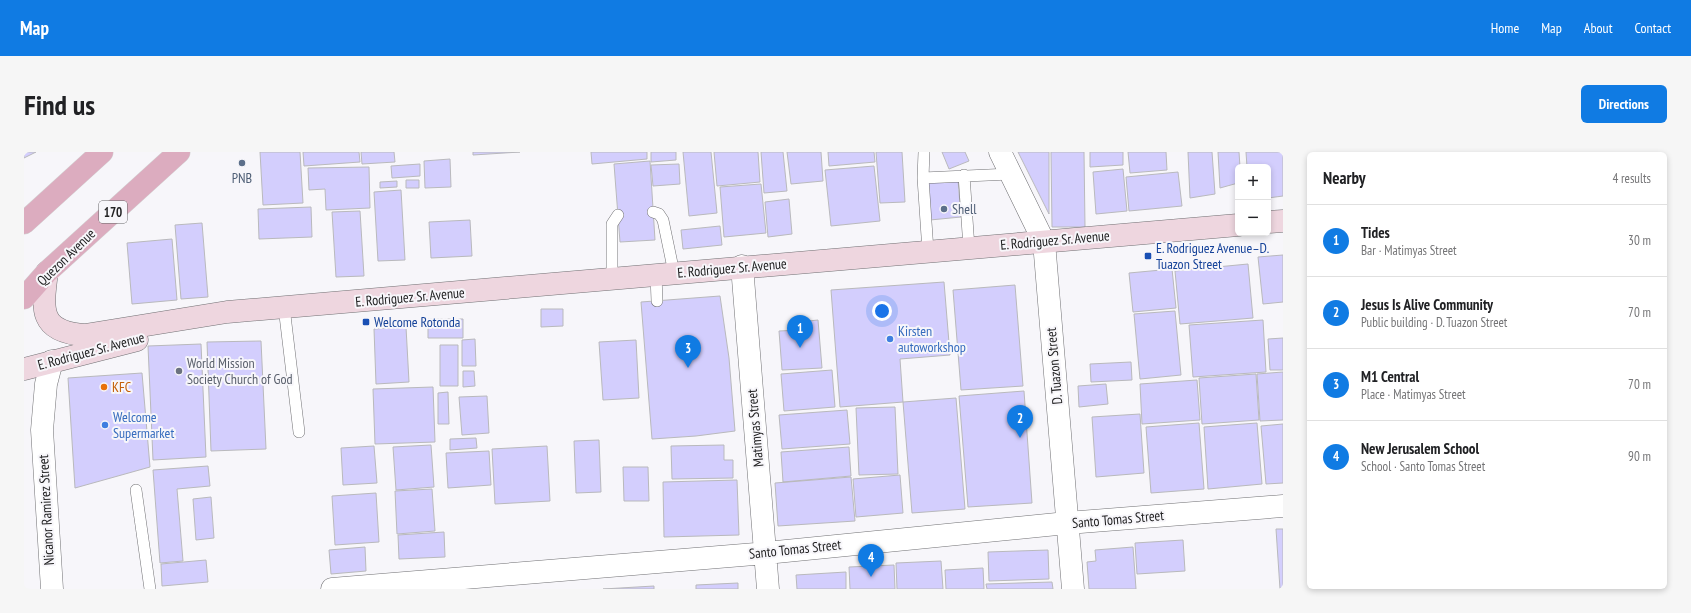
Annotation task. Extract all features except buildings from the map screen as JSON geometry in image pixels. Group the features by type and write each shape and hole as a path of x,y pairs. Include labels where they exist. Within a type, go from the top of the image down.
{"main road":[{"name":"Quezon Avenue","path":"24,298 47,272 179,152"},
{"path":"24,223 92,156"},
{"path":"1271,222 1283,221"},
{"name":"E. Rodriguez Sr. Avenue","path":"47,272 44,297 45,312 50,322 68,334 101,333 227,312 612,280 742,266 1235,225"},
{"name":"E. Rodriguez Sr. Avenue","path":"24,369 135,341 227,312"}],"street":[{"name":"D. Tuazon Street","path":"1000,152 1044,242 1073,589"},
{"name":"Matimyas Street","path":"742,266 768,589"},
{"name":"Nicanor Ramirez Street","path":"52,361 42,407 42,430 52,589"},
{"path":"24,416 42,430"},
{"name":"Santo Tomas Street","path":"332,589 766,553 1067,523 1283,506"}],"lane":[{"path":"924,152 923,178 928,251"},
{"path":"923,178 1010,174"},
{"path":"964,175 969,248"},
{"path":"653,212 659,214 663,220 665,274 657,301"},
{"path":"612,280 612,224 618,215"},
{"path":"284,307 299,432"},
{"path":"136,490 150,589"}],"place":[{"name":"PNB","path":"242,163"},
{"name":"Shell","path":"944,209"},
{"name":"E. Rodriguez Avenue–D. Tuazon Street","path":"1148,256"},
{"name":"Welcome Rotonda","path":"366,322"},
{"name":"Kirsten autoworkshop","path":"890,339"},
{"name":"Tides","path":"800,348"},
{"name":"M1 Central","path":"688,368"},
{"name":"World Mission Society Church of God","path":"179,371"},
{"name":"KFC","path":"104,387"},
{"name":"Welcome Supermarket","path":"105,425"},
{"name":"Jesus Is Alive Community","path":"1020,438"},
{"name":"New Jerusalem School","path":"871,577"}]}
